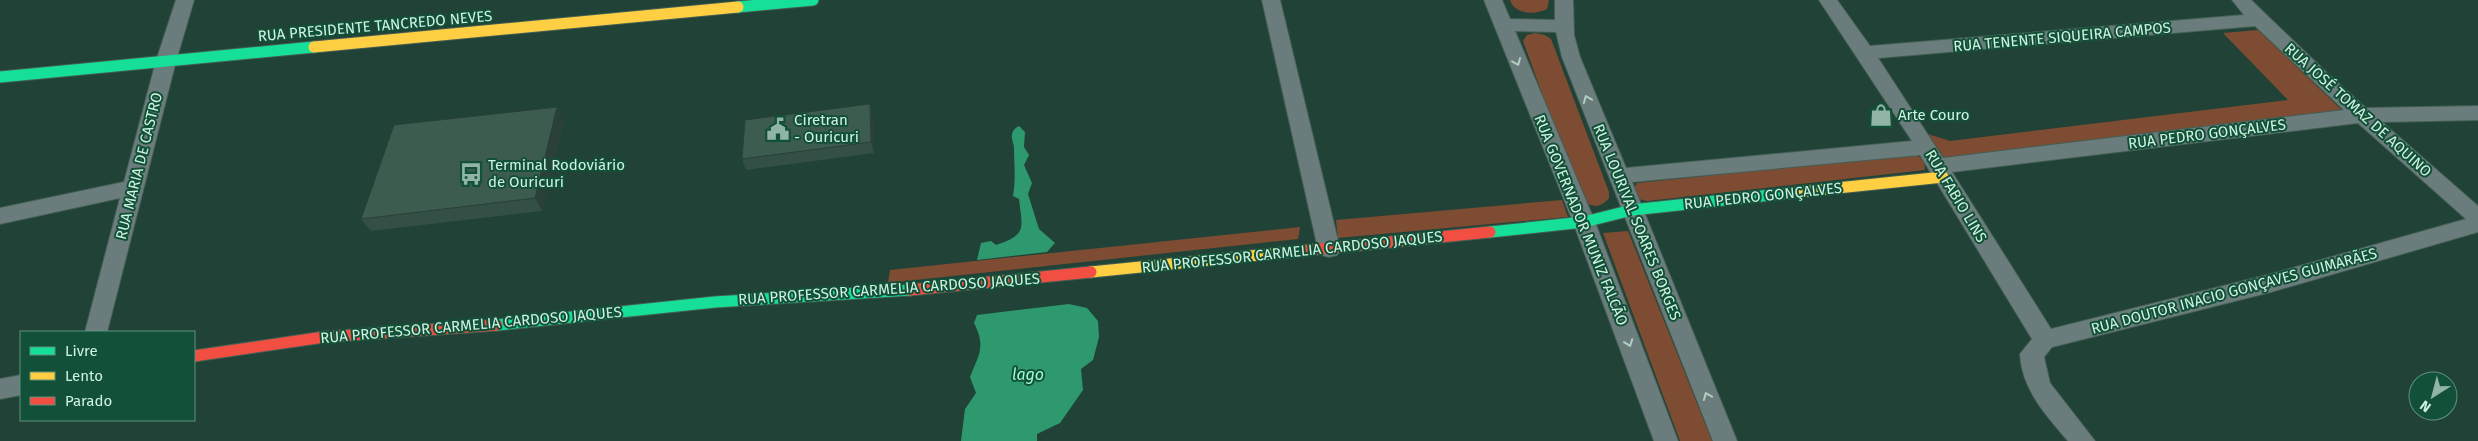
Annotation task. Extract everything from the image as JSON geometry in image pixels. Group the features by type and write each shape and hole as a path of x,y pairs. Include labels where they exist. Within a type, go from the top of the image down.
{"street":[{"name":"RUA MARIA DE CASTRO","path":"96,331 166,61 185,0"},
{"name":"RUA PRESIDENTE TANCREDO NEVES","path":"0,77 813,0"},
{"path":"1271,0 1329,248"},
{"name":"RUA GOVERNADOR MUNIZ FALCÃO","path":"1493,0 1584,222 1666,441"},
{"name":"RUA LOURIVAL SOARES BORGES","path":"1564,0 1564,26 1571,57 1725,441"},
{"name":"RUA FABIO LINS","path":"1828,0 1866,53 1927,147 1940,172 2045,340"},
{"name":"RUA JOSÉ TOMAZ DE AQUINO","path":"2241,0 2259,20 2478,218"},
{"name":"RUA TENENTE SIQUEIRA CAMPOS","path":"1866,53 2259,20"},
{"path":"1502,25 1564,26"},
{"name":"RUA PEDRO GONÇALVES","path":"1584,222 1632,210 1940,172 2364,115 2478,113"},
{"path":"1618,176 1927,147"},
{"path":"0,216 133,188"},
{"name":"RUA PROFESSOR CARMELIA CARDOSO JAQUES","path":"195,356 324,337 540,322 714,302 900,291 1584,222"},
{"name":"RUA DOUTOR INACIO GONÇAVES GUIMARÃES","path":"2045,340 2271,283 2478,224"},
{"path":"2045,340 2032,354 2036,378 2042,391 2083,441"},
{"path":"0,389 20,385"}],"shaded area":[{"path":"1510,0 1549,0 1547,9 1531,13 1516,9"},
{"path":"2258,30 2345,113 1945,159 1928,134 1950,141 2288,100 2223,33"},
{"path":"1535,33 1545,35 1551,39 1609,192 1609,198 1602,204 1595,206 1587,204 1580,198 1523,41 1527,35"},
{"path":"1909,155 1918,156 1924,161 1925,170 1647,201 1638,199 1634,188 1637,183"},
{"path":"1562,200 1568,217 1338,238 1336,220"},
{"path":"1300,227 1298,239 888,283 890,270"},
{"path":"1628,231 1712,441 1680,441 1603,233"}],"water":[{"path":"1019,126 1025,132 1024,147 1029,155 1024,165 1032,183 1028,194 1039,229 1055,243 1047,252 977,260 981,243 991,241 996,245 1014,238 1021,229 1019,199 1013,196 1015,172 1012,134"},
{"name":"lago","path":"1069,304 1087,308 1098,321 1099,337 1093,360 1081,369 1083,390 1060,423 1037,434 1037,441 961,441 965,409 976,393 970,377 980,350 980,338 974,323 977,315"}],"building":[{"path":"870,104 871,142 742,159 745,120"},
{"name":"Terminal Rodoviário de Ouricuri","path":"557,107 535,198 361,219 394,125"}],"traffic: fast":[{"path":"738,7 813,0"},
{"path":"0,77 314,47"},
{"path":"1490,232 1584,222 1632,210 1789,193"},
{"path":"497,325 715,302 910,290"}],"traffic: slow":[{"path":"314,47 738,7"},
{"path":"1789,193 1943,177"},
{"path":"1091,272 1280,253"}],"traffic: jam":[{"path":"1280,253 1490,232"},
{"path":"910,290 1091,272"},
{"path":"195,356 324,337 497,325"}],"place":[{"name":"Arte Couro","path":"1881,115"},
{"name":"Ciretran - Ouricuri","path":"778,129"},
{"name":"Terminal Rodoviário de Ouricuri","path":"471,174"}]}
